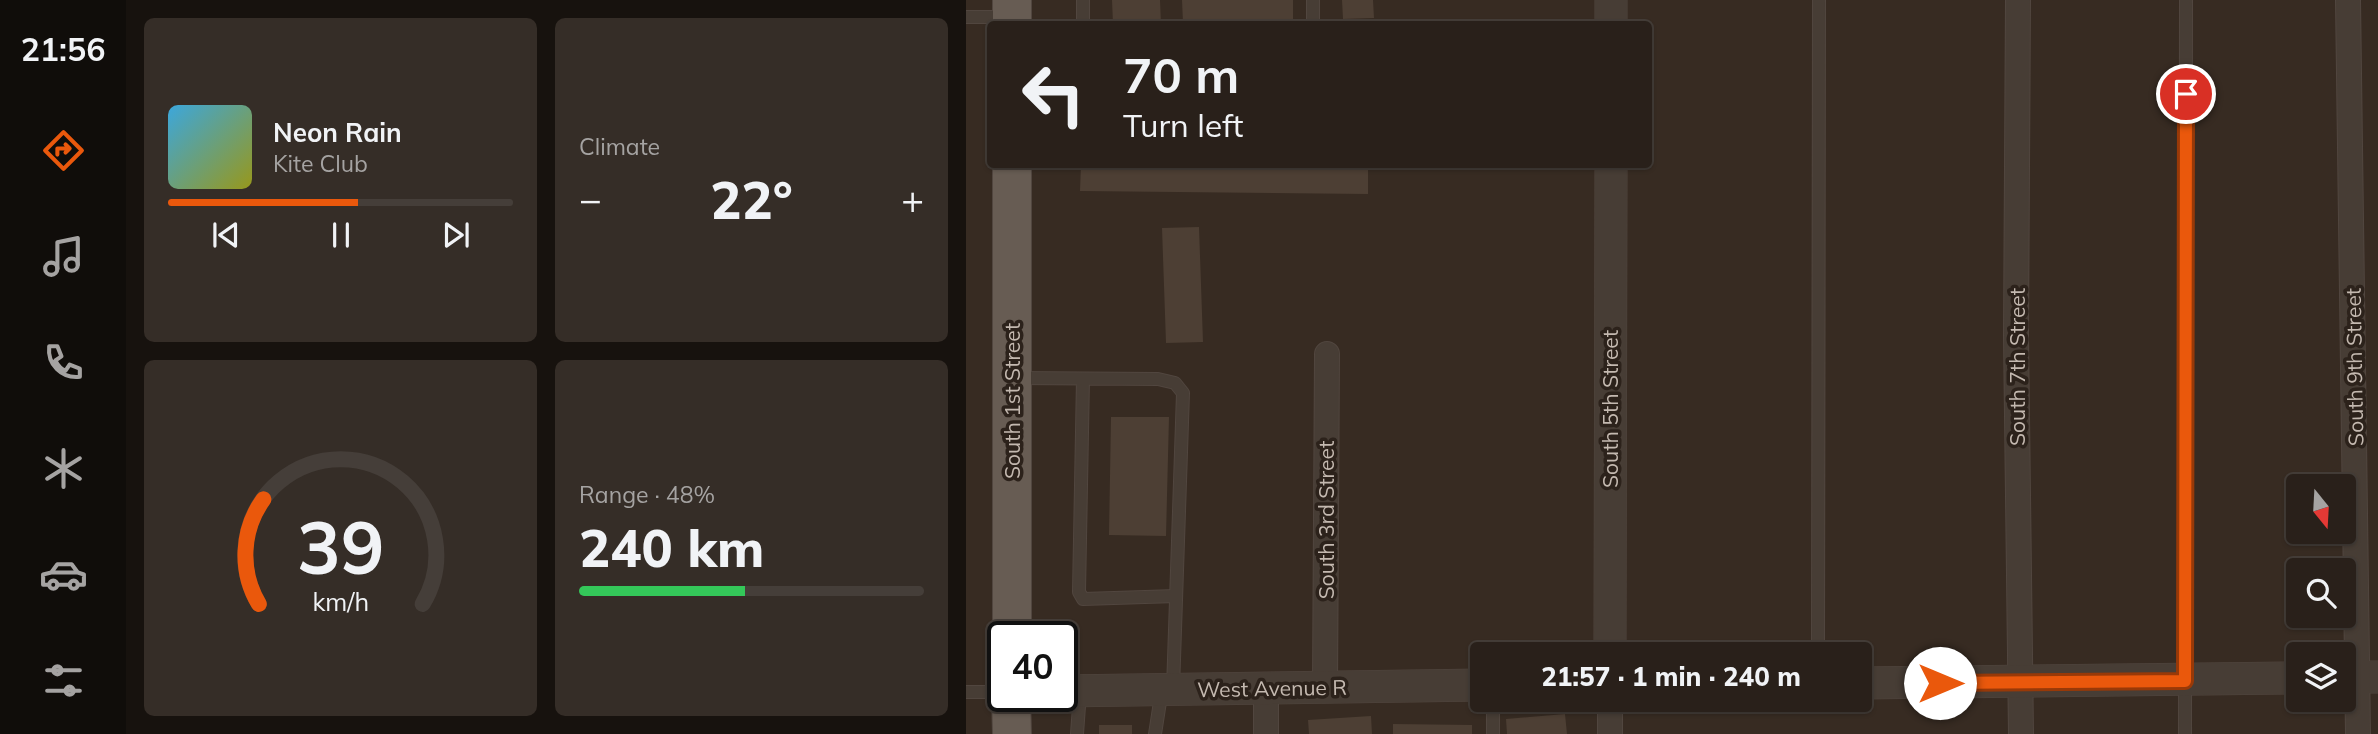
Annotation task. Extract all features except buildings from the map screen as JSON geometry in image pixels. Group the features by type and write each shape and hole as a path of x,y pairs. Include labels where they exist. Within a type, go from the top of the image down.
{"main road":[{"name":"South 1st Street","path":"1012,168 1012,621"},
{"path":"1012,712 1012,734"}],"street":[{"path":"1611,0 1611,21"},
{"name":"South 7th Street","path":"2018,0 2016,336 2021,734"},
{"name":"South 9th Street","path":"2348,0 2360,677 2358,734"},
{"name":"South 5th Street","path":"1610,642 1611,168"},
{"name":"South 3rd Street","path":"1325,687 1327,354"},
{"path":"1872,683 2286,678"},
{"name":"West Avenue R","path":"1078,691 1470,685"},
{"path":"1266,688 1266,734"},
{"path":"1610,712 1610,734"}],"lane":[{"path":"1083,0 1083,21"},
{"path":"1313,21 1314,0"},
{"path":"1818,642 1819,0"},
{"path":"2185,734 2186,0"},
{"path":"966,17 1012,14"},
{"path":"1012,378 1158,379 1175,383 1183,393 1176,596 1167,689 1155,734"},
{"path":"1083,379 1079,592 1083,600 1176,596"},
{"path":"966,692 987,692"},
{"path":"1074,712 1077,734"},
{"path":"1493,712 1493,734"}],"route":[{"path":"1940,683 2185,681 2186,94"}]}
